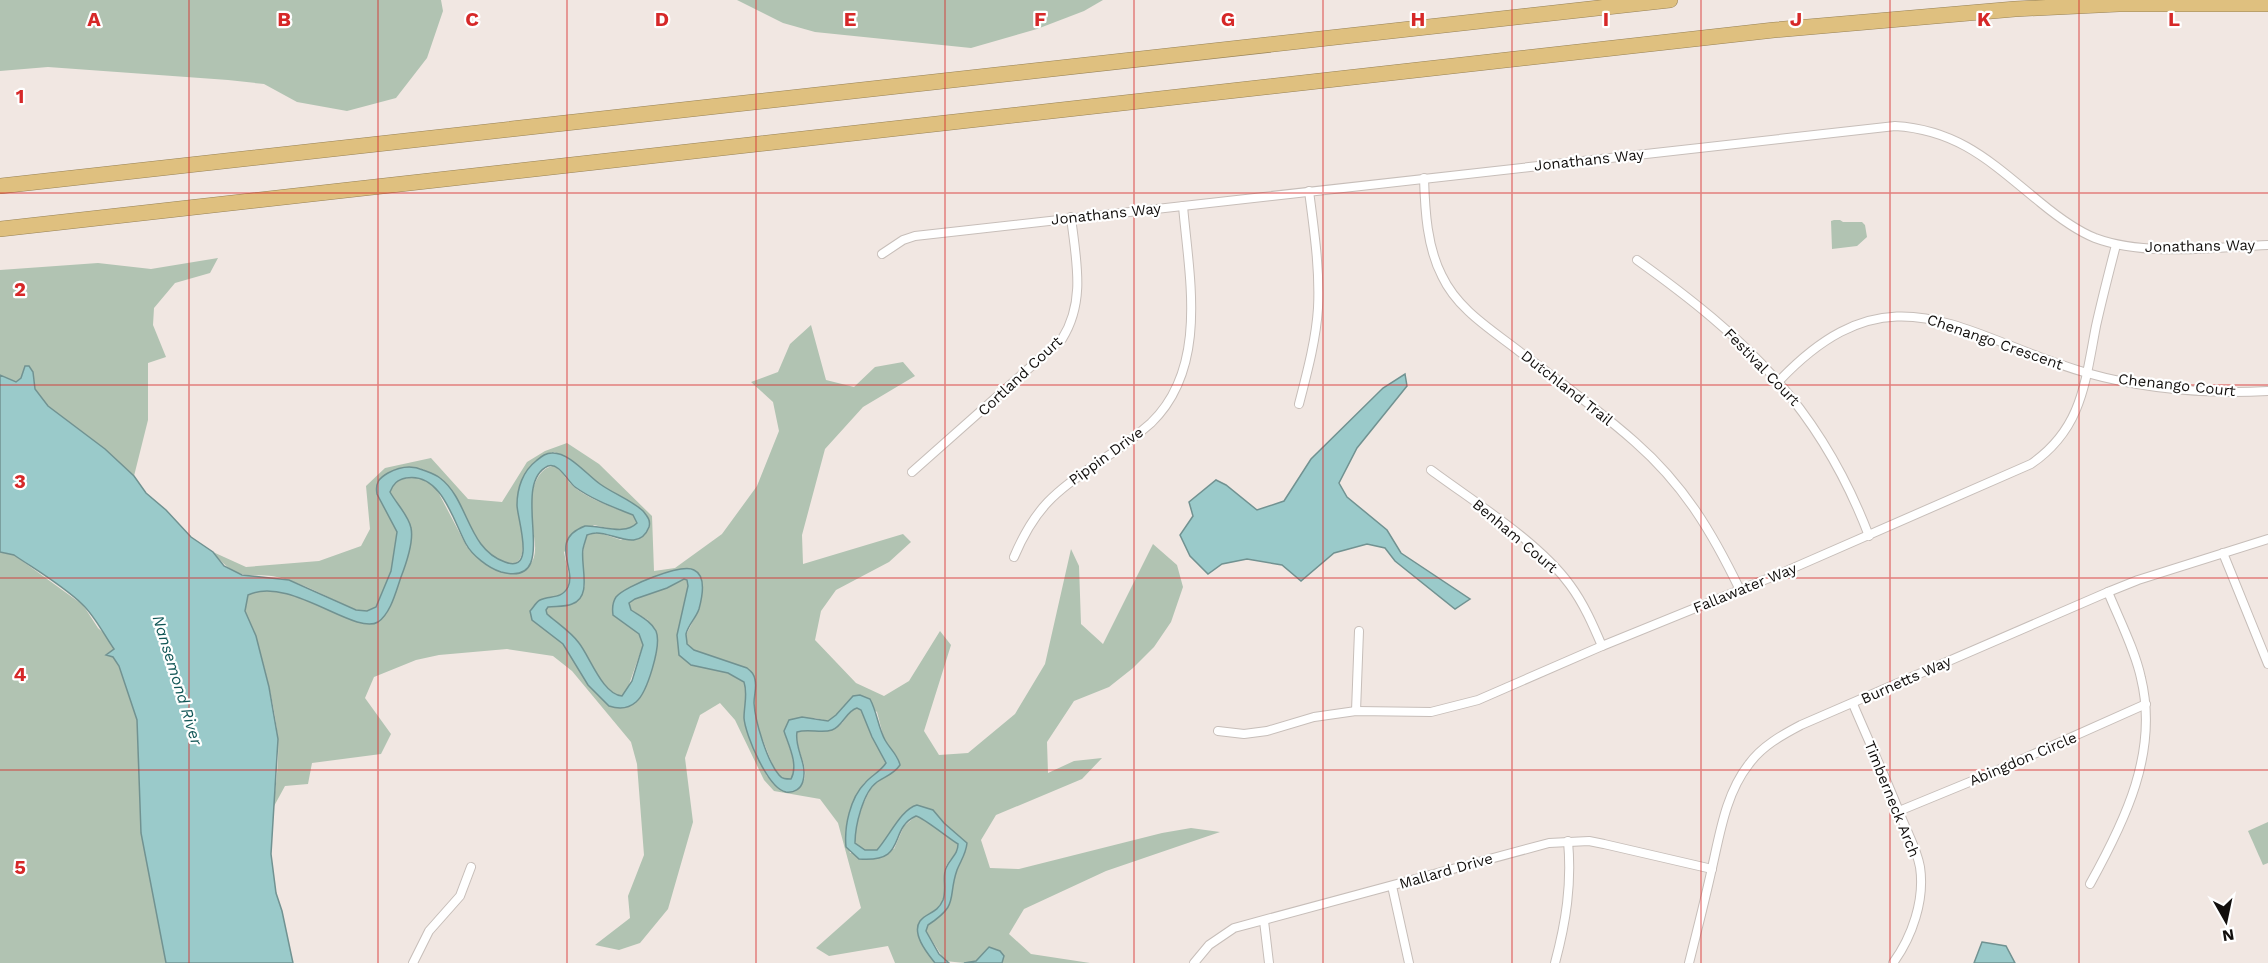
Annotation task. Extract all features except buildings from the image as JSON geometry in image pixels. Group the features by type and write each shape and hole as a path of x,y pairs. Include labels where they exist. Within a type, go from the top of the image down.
{"highway":[{"path":"0,186 1670,0"},
{"path":"0,229 1774,30 2015,9 2130,4 2268,4"}],"street":[{"name":"Jonathans Way","path":"882,254 903,240 915,236 1880,127 1913,127 1962,142 2063,221 2094,238 2116,245 2148,249 2268,244"},
{"name":"Dutchland Trail","path":"1424,178 1429,234 1436,262 1451,292 1474,316 1605,416 1660,465 1706,524 1740,590"},
{"path":"1299,404 1318,308 1309,191"},
{"name":"Pippin Drive","path":"1014,557 1022,539 1043,506 1076,477 1152,422 1178,384 1188,354 1191,335 1183,206"},
{"name":"Cortland Court","path":"912,472 1062,339 1075,314 1078,300 1071,218"},
{"name":"Fallawater Way","path":"1218,731 1244,734 1267,731 1314,717 1356,711 1431,712 1478,700 1602,646 1869,536 2031,464 2063,435 2074,418 2083,393 2116,245"},
{"name":"Festival Court","path":"1637,260 1679,290 1712,318 1779,381 1802,409 1836,461 1856,500 1869,536"},
{"name":"Chenango Crescent","path":"1779,381 1808,353 1847,330 1876,319 1907,315 1942,321 2087,373"},
{"name":"Chenango Court","path":"2087,373 2162,387 2214,391 2268,391"},
{"name":"Benham Court","path":"1431,470 1548,560 1570,585 1588,614 1602,646"},
{"name":"Burnetts Way","path":"1689,963 1731,795 1758,753 1793,729 2108,592 2138,580 2268,539"},
{"path":"2223,553 2268,664"},
{"path":"2090,884 2119,828 2139,773 2145,749 2146,704 2141,677 2108,592"},
{"path":"1356,711 1359,631"},
{"name":"Timberneck Arch","path":"1853,704 1917,856 1920,882 1915,919 1908,938 1893,963"},
{"name":"Abingdon Circle","path":"1899,811 1999,770 2146,704"},
{"path":"1555,963 1567,914 1570,890 1568,842"},
{"name":"Mallard Drive","path":"1194,963 1209,945 1234,928 1531,847 1568,842 1604,844 1712,868"},
{"path":"413,963 429,931 460,896 471,867"},
{"path":"1392,886 1409,963"},
{"path":"1264,921 1269,963"}],"green space":[{"path":"0,0 441,0 443,11 427,58 396,98 347,111 297,102 264,84 48,67 0,71"},
{"path":"737,0 1103,0 1084,11 1037,29 971,48 815,32 783,23"},
{"path":"1831,221 1862,222 1865,225 1867,237 1857,246 1832,249"},
{"path":"218,258 210,273 175,283 154,308 153,325 166,357 148,363 148,420 134,476 105,449 48,406 35,389 33,372 25,366 21,378 16,382 0,375 0,270 98,263 151,269"},
{"path":"811,325 826,380 854,387 875,367 903,362 915,376 863,407 825,449 802,535 803,564 903,534 911,542 889,562 836,590 821,611 815,640 856,683 884,696 909,681 940,631 951,645 924,731 939,755 968,753 1015,714 1045,664 1071,549 1079,566 1081,624 1103,644 1153,544 1177,565 1183,587 1171,622 1154,647 1109,687 1074,701 1047,742 1048,773 1074,761 1102,758 1082,779 996,815 981,840 990,868 1019,869 1162,833 1191,828 1220,832 1106,871 1024,909 1009,934 1031,954 1090,963 1002,963 1004,956 964,963 945,961 926,931 927,925 944,912 951,900 954,880 967,843 933,810 906,811 877,850 859,848 855,836 856,827 865,799 874,785 895,771 898,758 884,739 877,712 853,696 828,721 815,718 794,718 784,731 792,755 794,773 792,779 779,776 757,725 754,702 756,682 747,668 694,650 687,644 686,635 699,609 702,578 665,573 613,615 639,634 643,645 626,693 622,696 609,689 579,643 547,614 546,610 548,607 573,604 585,586 583,560 587,535 597,532 621,540 650,524 565,457 554,452 517,505 523,547 522,555 512,564 501,562 490,555 472,530 448,487 436,475 419,468 377,494 397,532 391,571 376,607 367,611 356,610 288,580 240,574 223,563 213,552 246,567 319,561 361,546 370,529 366,486 385,468 431,458 468,499 502,502 527,462 545,451 567,443 599,464 652,516 654,571 675,568 722,534 757,486 779,431 773,402 751,382 778,372 790,344"},
{"path":"553,466 559,469 579,491 633,515 637,523 622,529 594,525 564,552 570,581 568,588 532,620 563,644 588,685 609,706 616,708 637,701 657,652 648,620 631,610 629,603 684,579 687,580 688,586 677,635 691,665 728,673 744,682 747,690 744,718 754,750 767,776 793,792 801,786 805,771 798,748 797,732 830,730 840,725 852,711 857,708 861,710 886,763 881,770 864,783 852,806 845,833 850,853 894,849 904,826 916,816 958,844 945,869 946,888 943,900 934,912 920,921 918,935 935,963 895,963 888,946 829,956 816,948 861,908 838,823 820,799 774,791 764,780 735,720 720,703 700,715 685,758 693,822 668,909 640,943 619,950 595,945 630,918 628,896 644,855 637,764 631,742 572,671 553,656 507,649 439,655 416,660 374,677 365,698 391,734 381,754 312,763 308,784 285,786 273,808 278,756 277,727 262,659 246,615 248,595 263,590 287,593 361,623 386,614 402,574 409,522 390,493 393,485 401,479 410,478 419,478 435,486 467,547 517,574 531,563 534,557 535,545 530,509 535,483 542,472"},
{"path":"0,552 14,555 83,605 114,649 113,657 119,666 137,720 141,833 166,963 0,963"},
{"path":"2268,822 2268,863 2263,865 2248,831"}],"water":[{"name":"Nansemond River","path":"25,366 29,366 33,372 35,389 48,406 105,449 134,476 146,493 166,510 191,537 213,552 224,566 242,575 289,580 356,610 367,611 376,607 391,571 397,532 377,494 378,481 385,475 397,469 410,467 419,468 438,477 450,487 475,536 483,546 492,556 515,564 523,553 517,505 518,492 524,475 531,465 547,454 565,456 600,484 643,511 649,520 649,527 645,535 632,540 595,533 587,535 583,549 584,588 582,595 572,604 548,607 547,614 576,639 609,689 622,696 632,681 643,645 639,634 613,615 616,597 630,587 654,577 678,570 694,570 701,577 702,593 699,609 686,634 687,644 694,650 747,668 752,673 756,683 754,703 759,730 770,760 779,775 784,778 791,779 794,767 784,731 789,720 802,717 828,721 853,696 860,695 870,699 883,735 900,765 877,782 868,793 858,819 855,843 865,850 877,850 900,818 917,805 933,810 967,843 954,880 949,906 928,925 926,931 939,954 949,963 935,963 919,938 918,926 920,921 938,908 943,900 945,872 957,851 958,844 916,816 907,822 891,851 885,856 875,859 859,859 846,847 847,822 855,797 865,783 886,763 861,710 857,708 853,710 832,730 797,732 797,744 804,768 803,781 797,790 786,792 779,789 765,771 748,736 744,718 746,695 744,682 728,673 691,665 679,655 677,635 688,586 687,580 684,579 629,603 631,610 654,627 657,647 645,689 636,702 626,707 609,706 588,685 563,644 532,620 530,611 537,602 559,596 568,587 570,580 566,547 568,539 574,532 585,526 626,529 637,523 633,515 582,492 560,470 548,466 537,477 532,493 533,551 530,565 520,573 501,572 481,561 466,544 451,511 437,490 428,482 418,478 406,478 396,483 390,492 410,523 412,534 410,546 392,601 383,618 378,622 367,624 354,621 301,598 282,593 264,591 248,595 245,611 256,636 269,687 278,739 271,854 276,893 293,963 166,963 141,833 137,720 119,666 113,657 106,655 114,649 91,614 74,597 14,555 0,552 0,375 16,382 21,378"},
{"path":"1405,374 1407,386 1357,448 1339,483 1347,497 1387,530 1401,553 1470,599 1455,609 1395,561 1385,548 1367,544 1334,553 1301,581 1282,565 1247,559 1222,564 1208,574 1190,556 1180,535 1193,516 1189,502 1216,480 1226,485 1257,510 1284,501 1311,459 1383,388"},
{"path":"1982,942 2006,946 2015,963 1974,963"},
{"path":"989,947 1000,951 1004,956 1002,963 964,963 976,961"}]}
